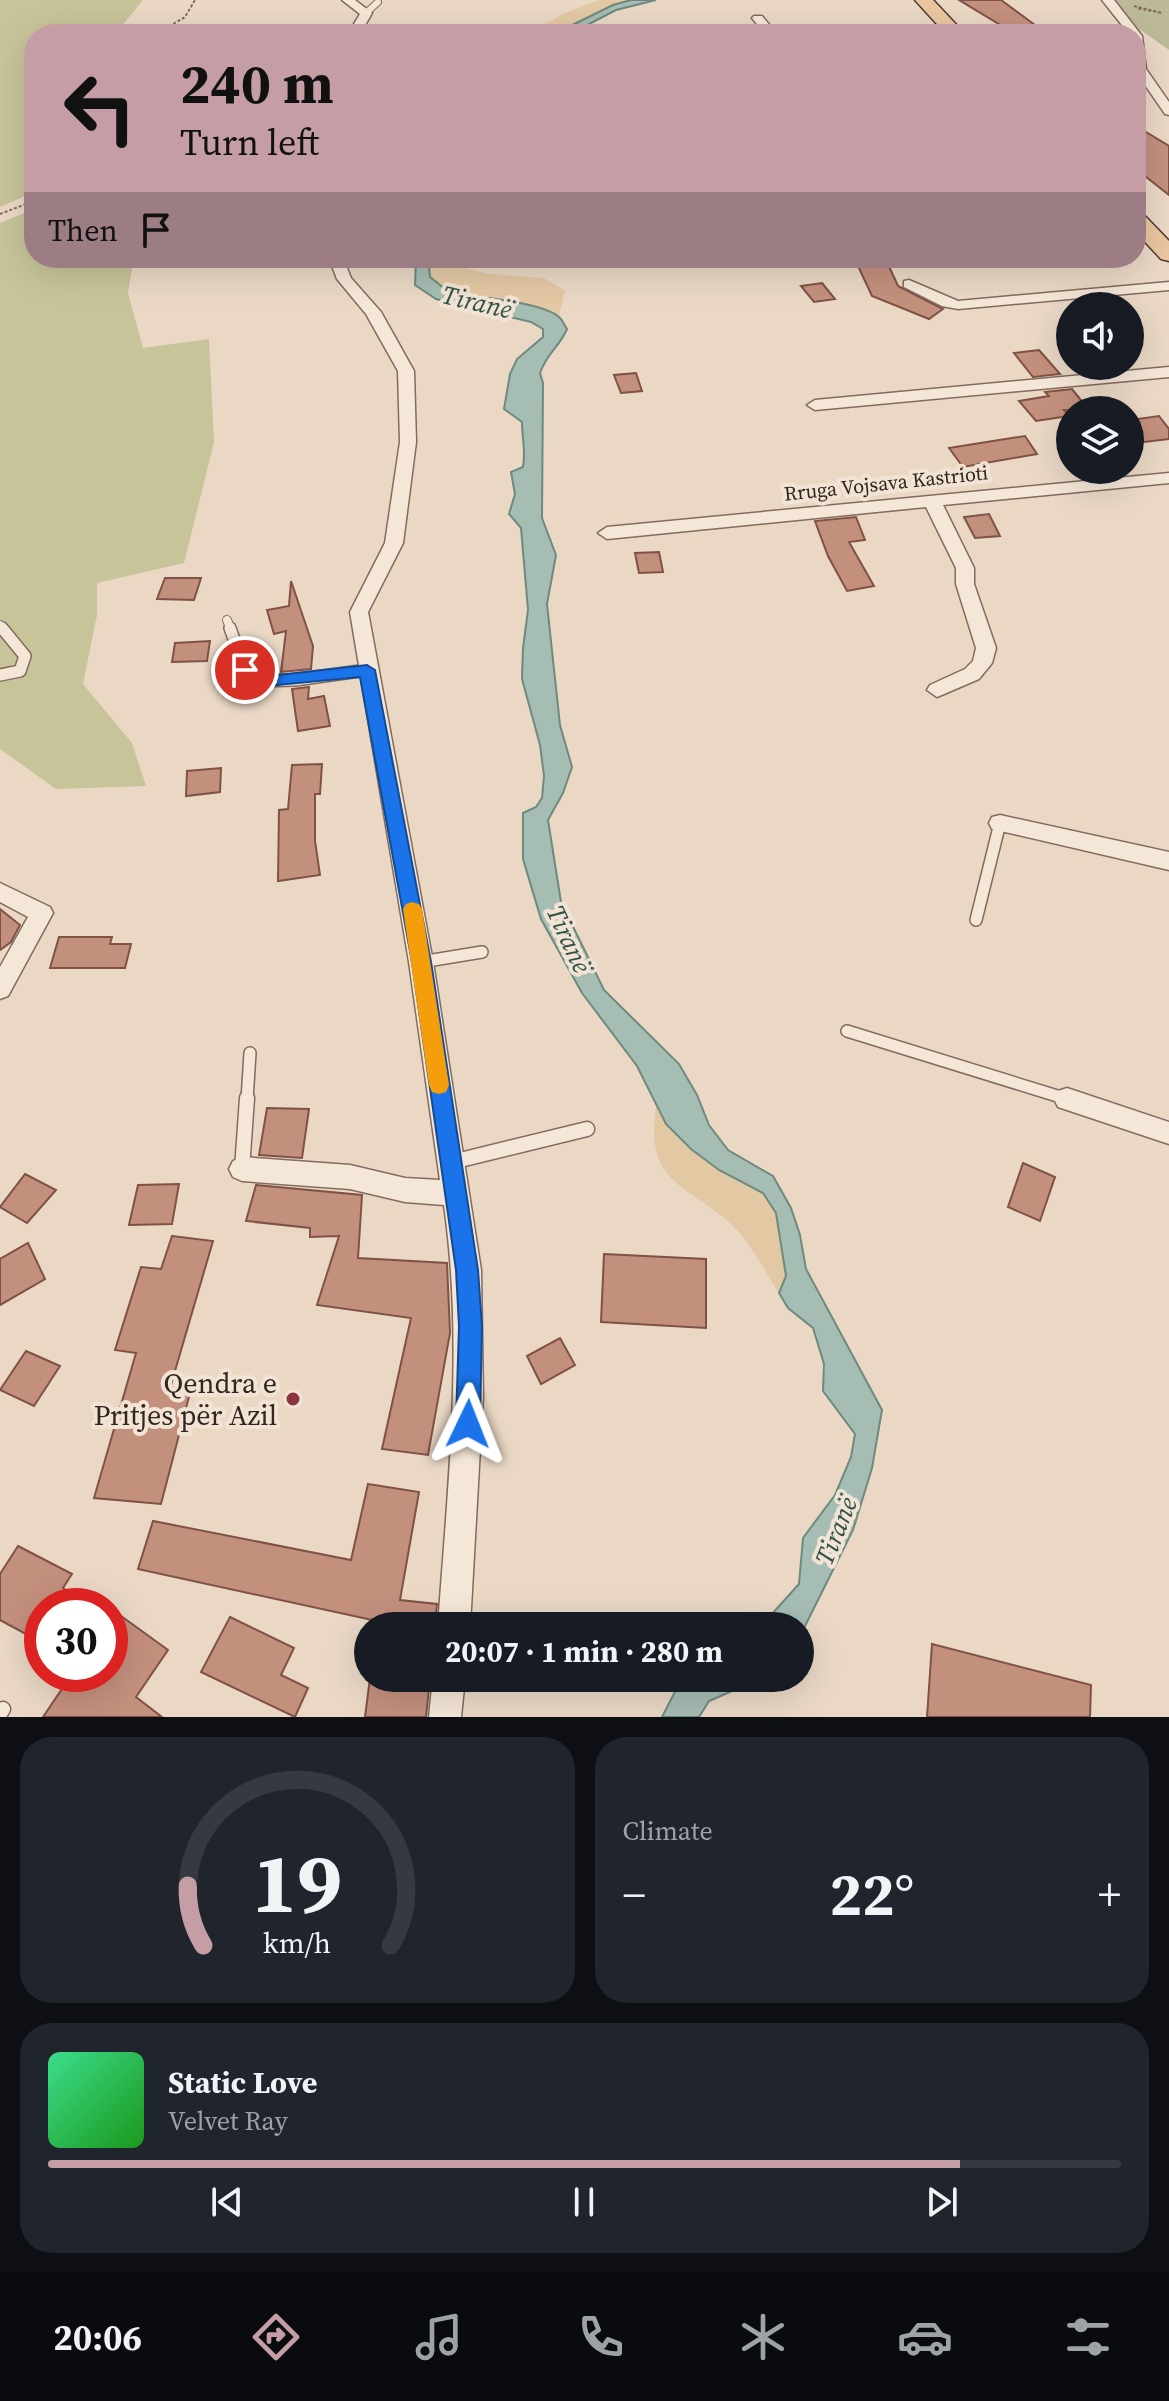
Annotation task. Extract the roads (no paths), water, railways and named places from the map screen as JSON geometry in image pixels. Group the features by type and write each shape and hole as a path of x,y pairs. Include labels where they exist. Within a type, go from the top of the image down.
{"main road":[{"path":"924,0 947,24"},
{"path":"1146,230 1169,254"}],"street":[{"path":"348,0 366,13 360,24"},
{"path":"1108,0 1127,24"},
{"path":"758,18 763,24"},
{"path":"1146,78 1169,111"},
{"path":"340,268 344,279 373,312 406,371 408,442 394,543 359,612 421,962 467,1270 470,1326 467,1438 455,1612"},
{"path":"909,284 947,303 958,305 1169,286"},
{"path":"815,405 1169,372"},
{"name":"Rruga Vojsava Kastrioti","path":"607,533 1166,482"},
{"path":"932,501 965,568 965,584 986,648 982,663 972,674 937,690"},
{"path":"1000,823 1169,861"},
{"path":"0,892 42,913 0,989"},
{"path":"1067,1099 1169,1133"},
{"path":"242,1169 350,1177 405,1190 454,1193"},
{"path":"445,1717 448,1692"}],"lane":[{"path":"366,13 378,2"},
{"path":"227,620 245,670 256,681 295,680 367,670"},
{"path":"0,625 25,656 20,671 0,675"},
{"path":"976,920 1000,823"},
{"path":"421,962 482,952"},
{"path":"847,1031 1067,1099"},
{"path":"242,1169 250,1053"},
{"path":"450,1162 587,1129"}],"water":[{"path":"631,0 656,0 616,10 589,24 574,24 613,5"},
{"name":"Tiranë","path":"416,268 429,268 430,277 454,296 493,299 540,308 560,318 567,329 540,373 543,383 542,518 556,555 547,604 560,725 572,767 563,793 548,820 561,902 604,990 679,1064 697,1095 709,1125 728,1150 773,1176 791,1208 806,1269 882,1410 872,1468 853,1530 812,1612 774,1612 799,1584 803,1538 835,1495 851,1457 855,1434 823,1391 824,1364 813,1328 788,1308 779,1293 786,1276 776,1213 763,1193 719,1170 691,1149 666,1124 637,1066 582,993 541,919 523,859 523,813 536,807 542,798 544,776 540,745 522,679 528,610 521,528 509,514 515,494 511,472 523,467 522,422 504,409 510,374 517,359 543,337 543,329 531,322 436,299 415,285"},
{"path":"675,1692 730,1692 709,1701 699,1717 662,1717"}],"place":[{"name":"Qendra e Pritjes për Azil","path":"293,1399"}]}
